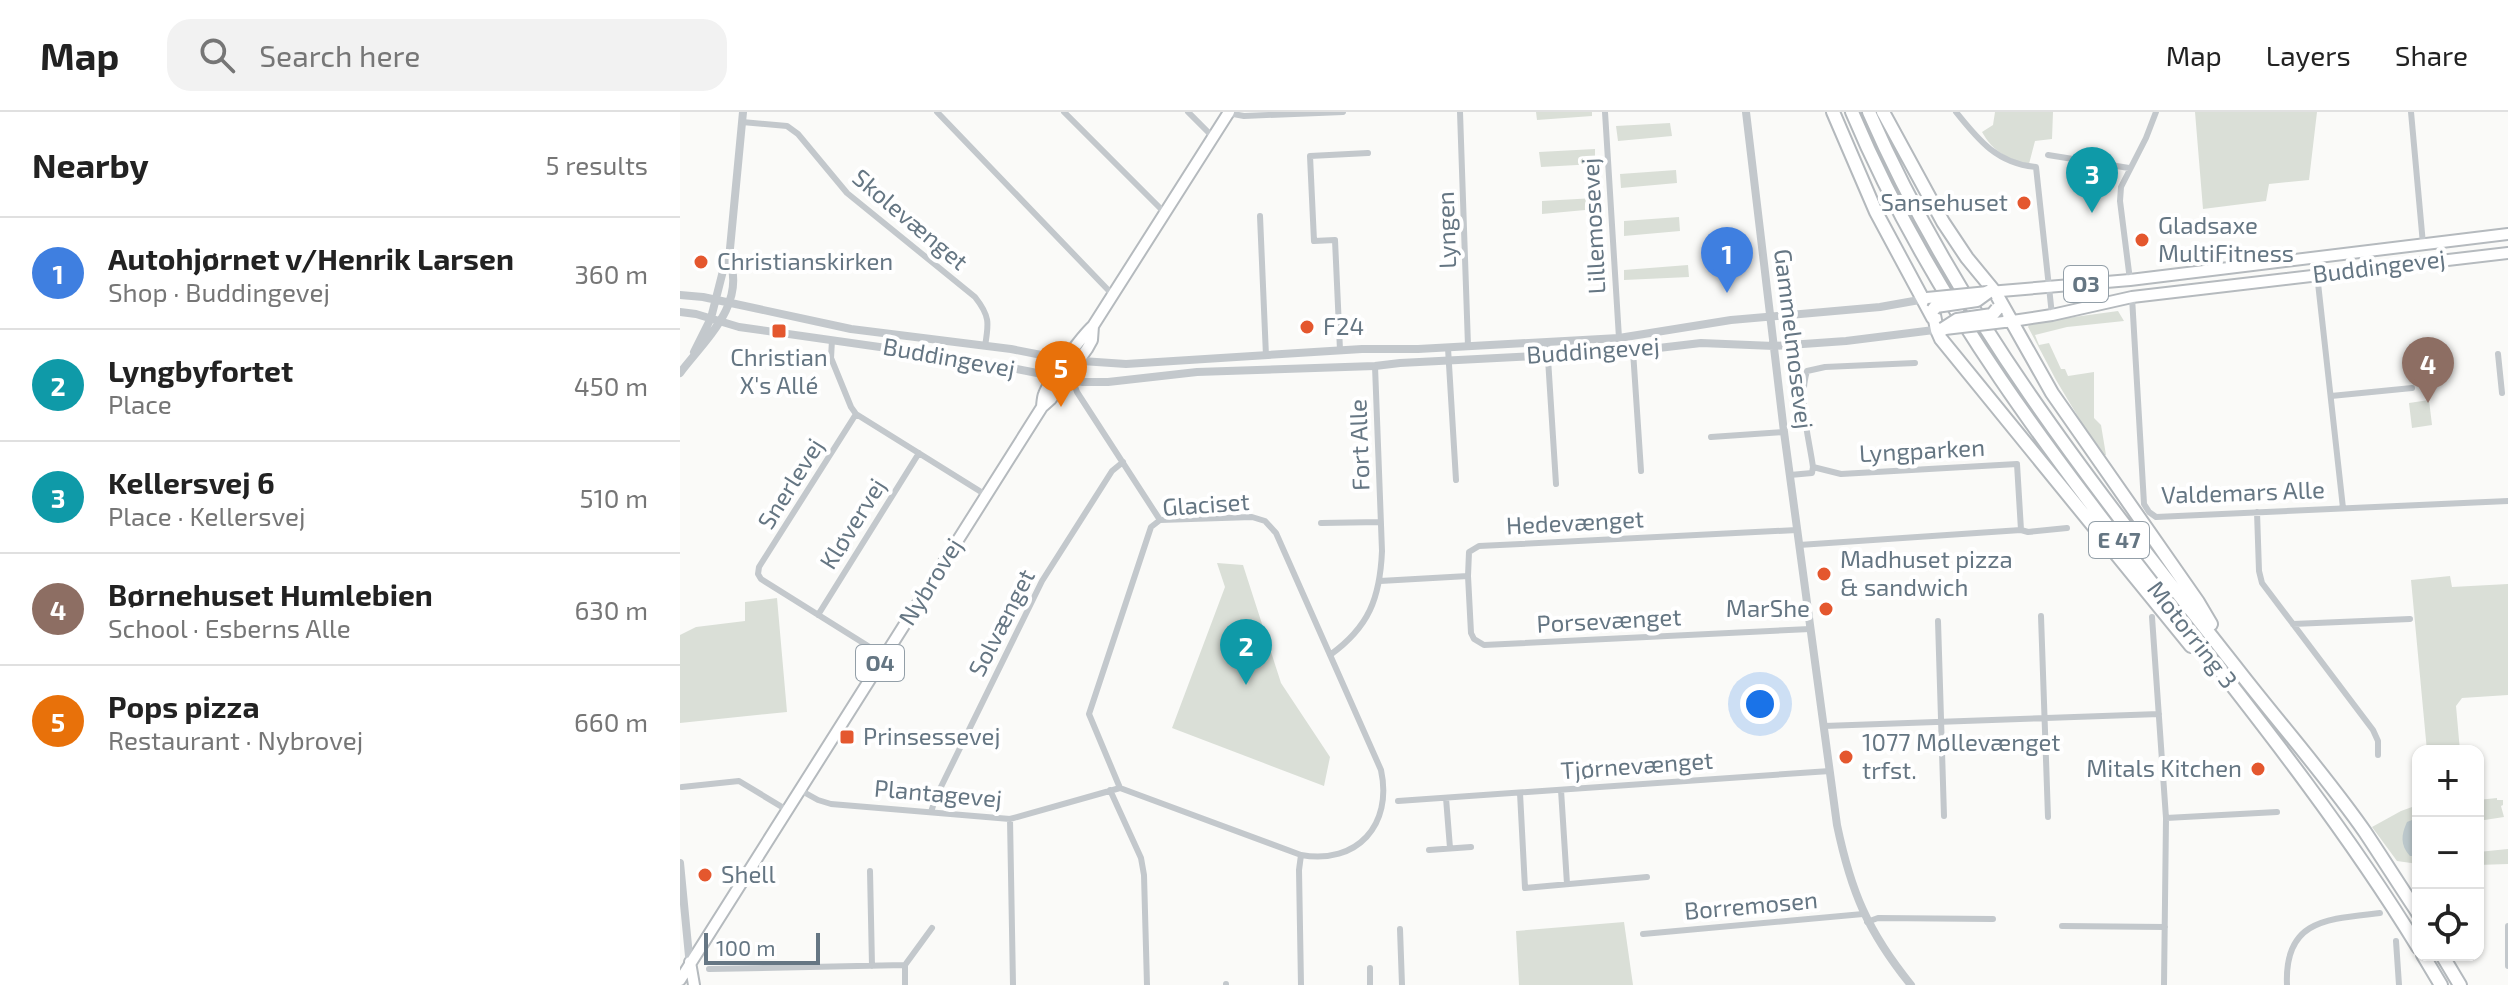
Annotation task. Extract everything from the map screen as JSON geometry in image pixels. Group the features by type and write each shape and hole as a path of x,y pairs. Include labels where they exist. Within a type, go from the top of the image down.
{"highway":[{"path":"1833,112 1876,212 1932,314 1941,339 2179,633 2240,698"},
{"name":"Motorring 3","path":"1852,112 1914,241 1971,338 2038,435 2341,830 2412,938"},
{"name":"Motorring 3","path":"1869,112 1926,228 2013,372 2065,446 2363,830 2412,904"},
{"path":"1883,112 1943,222 1991,292 2052,393 2198,602 2233,664"},
{"path":"1932,314 1936,306 1977,300 1991,292"},
{"path":"1932,314 1957,320 1992,315 1997,309 1991,292"},
{"path":"2427,961 2441,985"},
{"path":"2446,961 2460,985"}],"main road":[{"name":"Nybrovej","path":"680,980 709,924 717,920 1042,407 1064,380 1073,361 1092,340 1093,326 1112,294 1228,112"},
{"name":"Buddingevej","path":"1991,292 2130,280 2508,234"},
{"name":"Buddingevej","path":"1932,314 2008,322 2132,297 2507,253"},
{"path":"690,961 694,985"}],"street":[{"path":"680,373 721,322 728,303 732,279 729,259 743,112"},
{"path":"937,112 1112,294"},
{"path":"1064,112 1164,212"},
{"path":"1188,112 1212,136"},
{"path":"1228,112 1244,116 1343,112"},
{"name":"Lyngen","path":"1460,112 1468,346"},
{"name":"Lillemosevej","path":"1605,112 1619,338"},
{"name":"Gammelmosevej","path":"1746,112 1810,629 1845,861 1865,918 1911,985"},
{"path":"1956,112 2005,161 2036,167 2052,315"},
{"path":"2130,280 2121,187 2156,112"},
{"name":"Buddingevej","path":"2411,112 2423,244"},
{"name":"Skolevænget","path":"742,122 787,126 798,134 847,193 975,297 989,322 985,346"},
{"path":"1340,350 1335,240 1314,241 1310,156 1368,153"},
{"path":"2048,155 2129,168"},
{"path":"1260,216 1266,356"},
{"path":"690,360 711,318 725,263 729,259"},
{"path":"2317,274 2343,508"},
{"name":"Buddingevej","path":"680,295 717,300 820,324 1073,361 1126,364 1340,350 1448,348 1619,338 1731,320 1880,307 1932,314"},
{"name":"Valdemars Alle","path":"2132,297 2146,508 2156,517 2508,501"},
{"name":"Buddingevej","path":"680,312 739,327 971,360 1064,380 1108,382 1213,371 1375,366 1633,351 1701,343 1774,346 1846,341 1932,314"},
{"path":"832,340 831,358 856,414 986,495"},
{"path":"1547,343 1556,484"},
{"path":"1448,348 1456,480"},
{"path":"1633,351 1641,471"},
{"path":"2498,354 2502,393"},
{"name":"Gammelmosevej","path":"1813,467 1805,410 1807,371 1825,367 1915,363"},
{"name":"Fort Alle","path":"1330,655 1361,626 1373,605 1380,581 1375,366"},
{"path":"1064,380 1077,392 1160,520"},
{"path":"2331,396 2412,388"},
{"name":"Snerlevej","path":"818,615 761,579 759,567 856,414"},
{"path":"1711,437 1784,432"},
{"name":"Kløvervej","path":"818,615 919,453"},
{"name":"Solvænget","path":"931,812 1042,581 1112,471 1123,462"},
{"name":"Lyngparken","path":"1813,467 1841,474 2017,464 2021,530"},
{"path":"1790,475 1812,473 1813,467"},
{"path":"2257,512 2260,577 2373,730 2378,741 2378,755"},
{"name":"Glaciset","path":"1252,517 1269,524 1276,533 1330,655 1381,770 1384,785 1384,801 1375,827 1355,847 1329,857 1301,855 1120,788 1089,714 1151,527 1160,520 1252,517"},
{"name":"Fort Alle","path":"1321,523 1381,522"},
{"path":"1799,545 2067,528"},
{"name":"Hedevænget","path":"1468,576 1469,552 1479,546 1797,530"},
{"path":"1380,581 1468,576"},
{"name":"Porsevænget","path":"1468,576 1471,633 1484,645 1810,629"},
{"path":"818,615 884,656"},
{"path":"2041,616 2048,817"},
{"path":"2152,617 2166,818 2164,985"},
{"path":"2293,624 2410,619"},
{"path":"1938,621 1944,816"},
{"path":"2153,635 2164,634"},
{"path":"1824,726 2159,714"},
{"name":"Tjørnevænget","path":"1398,801 1830,771"},
{"path":"682,787 739,781 787,810"},
{"name":"Plantagevej","path":"800,790 831,804 1010,819 1120,788"},
{"path":"1110,790 1141,858 1147,985"},
{"path":"1561,790 1567,884"},
{"path":"1520,793 1525,888 1647,877"},
{"path":"1446,798 1450,848"},
{"path":"2166,818 2277,812"},
{"path":"1010,819 1013,985"},
{"path":"1429,850 1471,847"},
{"path":"1301,855 1301,985"},
{"path":"680,863 690,961"},
{"path":"870,871 872,966"},
{"path":"2287,985 2289,957 2308,928 2331,918 2380,913"},
{"name":"Borremosen","path":"1643,934 1865,918 1993,919"},
{"path":"2062,926 2165,927"},
{"path":"2507,926 2508,966"},
{"path":"905,985 905,965 932,928"},
{"path":"1400,929 1402,985"},
{"path":"2396,941 2399,985"},
{"path":"709,969 905,965"},
{"path":"2398,966 2410,965"},
{"path":"1370,968 1370,985"}],"shaded area":[{"path":"1536,112 1592,112 1592,116 1537,120"},
{"path":"1995,112 2053,112 2052,139 2035,141 2029,164 2008,157 1996,150 1982,132 1993,125"},
{"path":"2195,112 2317,112 2309,180 2269,184 2266,201 2203,209"},
{"path":"1670,123 1672,136 1618,141 1616,126"},
{"path":"1595,149 1595,164 1541,167 1539,152"},
{"path":"1676,170 1677,183 1621,188 1620,174"},
{"path":"1595,198 1596,209 1542,214 1542,201"},
{"path":"1679,217 1680,231 1624,236 1624,221"},
{"path":"1688,265 1689,277 1624,280 1624,270"},
{"path":"2118,311 2124,321 2067,327 2035,335 2039,345 2049,343 2061,369 2065,369 2068,376 2094,372 2094,418 2101,425 2106,455 2101,455 2028,327 2030,323"},
{"path":"2429,400 2432,425 2412,428 2409,403"},
{"path":"1217,563 1243,565 1281,683 1330,757 1324,786 1172,728 1225,587"},
{"path":"2450,576 2452,587 2508,584 2508,695 2462,698 2456,706 2459,745 2426,745 2411,580"},
{"path":"777,598 787,712 680,723 680,635 696,627 745,621 745,602"},
{"path":"2484,799 2503,800 2504,817 2484,820"},
{"path":"2412,807 2412,863 2397,861 2372,827"},
{"path":"2412,820 2412,856 2403,844 2407,822"},
{"path":"2508,849 2508,864 2484,865 2484,851"},
{"path":"1624,922 1633,985 1519,985 1516,931"}],"place":[{"name":"Sansehuset","path":"2024,203"},
{"name":"Kellersvej 6","path":"2092,213"},
{"name":"Gladsaxe MultiFitness","path":"2142,240"},
{"name":"Christianskirken","path":"701,262"},
{"name":"Autohjørnet v/Henrik Larsen","path":"1727,293"},
{"name":"F24","path":"1307,327"},
{"name":"Christian X's Allé","path":"779,331"},
{"name":"Børnehuset Humlebien","path":"2428,403"},
{"name":"Pops pizza","path":"1061,407"},
{"name":"Madhuset pizza & sandwich","path":"1824,574"},
{"name":"MarShe","path":"1826,609"},
{"name":"Lyngbyfortet","path":"1246,685"},
{"name":"Prinsessevej","path":"847,737"},
{"name":"1077 Møllevænget trfst.","path":"1846,757"},
{"name":"Mitals Kitchen","path":"2258,769"},
{"name":"Shell","path":"705,875"}]}
